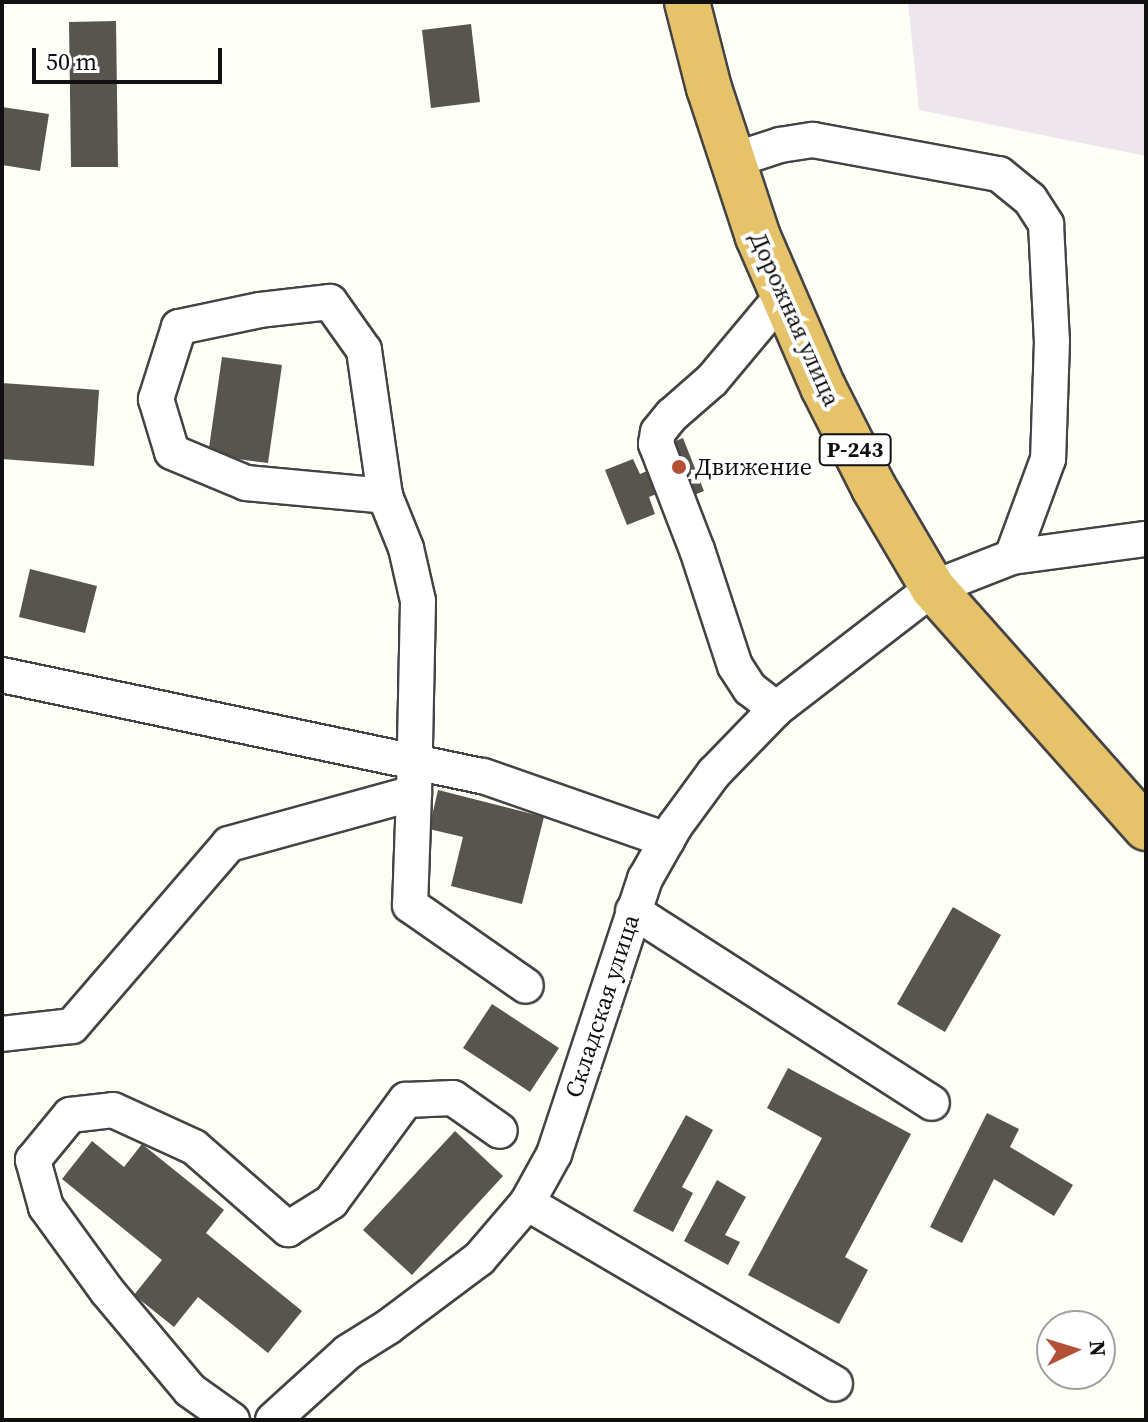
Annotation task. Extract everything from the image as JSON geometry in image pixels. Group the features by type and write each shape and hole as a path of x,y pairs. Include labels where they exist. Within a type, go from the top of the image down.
{"highway":[{"name":"Дорожная улица","path":"687,2 731,161 783,295 835,413 933,588 1146,828"}],"street":[{"path":"731,161 780,145 813,140 999,174 1030,199 1046,224 1052,341 1048,459 1012,557"},
{"path":"776,709 750,689 735,666 697,550 656,444 658,432 672,415 712,380 783,295"},
{"path":"385,496 246,483 172,452 156,399 179,327 260,310 330,302 364,350 385,496 406,548 418,601 410,905 526,986"},
{"name":"Складская улица","path":"273,1420 348,1352 388,1327 479,1259 527,1203 554,1154 645,879 667,840 714,773 776,709 933,588 1012,557 1146,539"},
{"path":"2,675 414,778 483,776 667,840"},
{"path":"2,1034 72,1026 229,844 414,778"},
{"path":"633,911 932,1103"},
{"path":"232,1420 190,1390 107,1291 46,1207 33,1160 70,1115 113,1110 194,1147 288,1229 331,1202 406,1100 453,1098 500,1131"},
{"path":"527,1203 835,1384"}],"shaded area":[{"path":"908,2 1146,2 1146,156 919,110"}],"building":[{"path":"116,21 118,167 71,167 69,22"},
{"path":"471,24 480,102 431,108 422,30"},
{"path":"2,107 49,114 40,171 2,165"},
{"path":"222,357 282,365 268,463 208,455"},
{"path":"2,383 99,390 94,466 2,459"},
{"path":"683,438 704,491 674,503 669,489 649,497 655,514 627,525 605,470 633,459 640,474 659,466 653,450"},
{"path":"30,569 97,586 85,633 19,617"},
{"path":"438,790 544,817 522,904 451,886 463,837 429,829"},
{"path":"953,907 1001,935 945,1032 897,1004"},
{"path":"492,1004 559,1048 530,1092 463,1048"},
{"path":"788,1068 911,1134 845,1257 868,1270 839,1324 748,1275 822,1138 767,1108"},
{"path":"987,1113 1019,1129 1010,1147 1073,1185 1054,1216 994,1179 962,1243 930,1227"},
{"path":"686,1115 713,1130 682,1187 693,1193 673,1232 633,1211"},
{"path":"455,1131 503,1176 412,1275 363,1230"},
{"path":"92,1141 124,1167 142,1144 224,1210 206,1233 302,1311 268,1353 198,1297 174,1327 134,1295 162,1260 62,1179"},
{"path":"717,1180 746,1197 725,1235 740,1242 728,1265 684,1241"}],"place":[{"name":"Движение","path":"679,467"}]}
